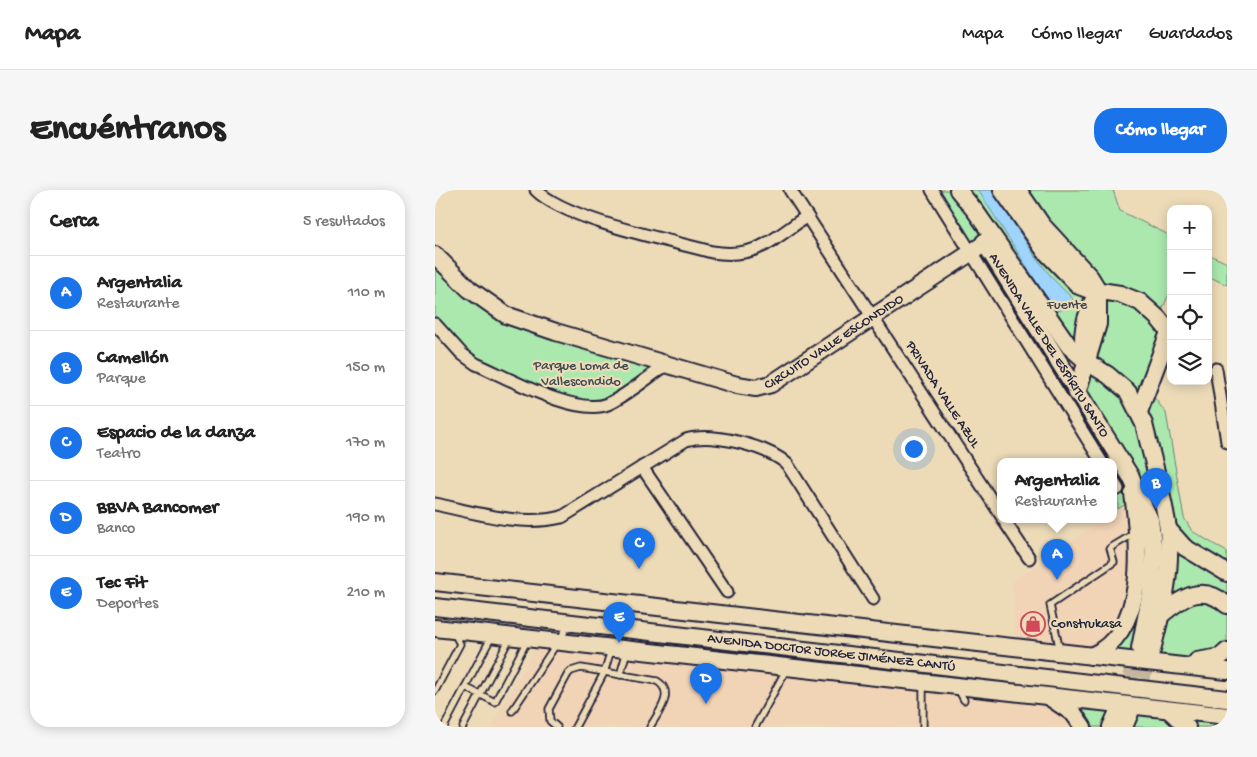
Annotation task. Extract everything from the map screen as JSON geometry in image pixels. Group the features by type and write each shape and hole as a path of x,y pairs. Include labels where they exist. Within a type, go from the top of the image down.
{"main road":[{"name":"AVENIDA VALLE DEL ESPÍRITU SANTO","path":"957,190 976,212 1055,328 1087,362 1108,375 1128,392 1142,418 1168,529 1169,559 1161,615 1146,649 1154,552 1150,520 1131,477 979,247 957,190"},
{"path":"1002,190 1045,251 1079,286 1120,294 1139,302 1158,318 1167,329"},
{"path":"1018,190 1042,225 1090,276 1098,290"},
{"name":"CIRCUITO VALLE ESCONDIDO","path":"435,255 469,289 506,315 665,366 737,385 756,388 771,384 979,247"},
{"path":"1077,393 1087,362 1081,346 1082,333 1090,306 1098,290"},
{"path":"1142,418 1168,340"},
{"path":"1142,418 1167,359"},
{"path":"1091,656 1114,642 1128,617 1136,583 1137,532 1131,477"},
{"path":"1168,529 1184,547 1227,573"},
{"name":"AVENIDA DOCTOR JORGE JIMÉNEZ CANTÚ","path":"435,582 1227,671"},
{"path":"1161,615 1180,599 1196,594 1217,596 1227,606"},
{"name":"AVENIDA DOCTOR JORGE JIMÉNEZ CANTÚ","path":"435,607 1227,698"},
{"name":"AVENIDA DOCTOR JORGE JIMÉNEZ CANTÚ","path":"435,628 923,683 960,693 1103,701 1227,716"},
{"path":"1163,664 1209,661 1220,657 1227,651"},
{"path":"1058,679 1103,701"},
{"path":"1050,698 1074,714 1083,727"},
{"path":"1169,710 1187,727"},
{"path":"1111,727 1124,717"}],"street":[{"path":"535,190 557,205 581,216 713,252 734,255 763,246 807,216"},
{"name":"PRIVADA VALLE AZUL","path":"790,190 997,509"},
{"path":"932,190 979,247 1099,458"},
{"path":"435,324 461,354 475,364 572,406 591,409 608,404 665,366"},
{"path":"1217,367 1227,442"},
{"path":"435,504 509,519 542,522 562,517 686,440 698,436 721,439 767,451 778,456 787,464 873,600"},
{"path":"642,467 727,592"},
{"path":"1006,523 1029,558"}],"lane":[{"path":"1060,653 1049,605 1114,562 1110,548 1137,532"},
{"path":"512,711 571,622"},
{"path":"435,691 460,644 453,631"},
{"path":"444,727 492,635"},
{"path":"463,727 510,637"},
{"path":"465,687 495,702 529,639"},
{"path":"575,727 604,673 620,649"},
{"path":"620,649 620,675"},
{"path":"557,727 549,721 548,715 568,674 581,668 657,681 664,685 667,692 666,699 650,727"},
{"path":"755,727 787,668"},
{"path":"923,683 923,727"}],"shaded area":[{"path":"1134,499 1128,617 1091,656 1015,648 1013,581 1098,523 1117,523 1117,510"},
{"path":"539,641 1050,698 1082,727 491,727"}],"green space":[{"name":"Fuente","path":"932,190 956,190 985,244 1077,393 1086,362 958,190 1113,190 1120,211 1167,234 1167,299 1158,318 1167,329 1167,338 1144,423 1153,396 1166,413 1184,518 1192,531 1227,552 1227,671 1163,664 1141,648 1123,659 1091,656 1128,617 1133,499 1118,509 1117,458 1099,458"},
{"name":"Parque Loma de Vallescondido","path":"435,255 506,315 665,366 591,409 476,364 435,326"},
{"path":"1212,256 1227,263 1227,285 1212,278"},
{"path":"1050,698 1227,716 1227,727 1083,727"}],"water":[{"path":"978,190 992,190 1035,256 1053,279 1073,299 1069,305 1060,311 1053,308"}],"tunnel":[{"path":"1122,700 1140,648"},
{"path":"1134,701 1152,650"}],"place":[{"name":"Camellón","path":"1156,509"},
{"name":"Espacio de la danza","path":"639,569"},
{"name":"Argentalia","path":"1057,580"},
{"name":"Construkasa","path":"1033,624"},
{"name":"Tec Fit","path":"619,643"},
{"name":"BBVA Bancomer","path":"706,704"}]}
